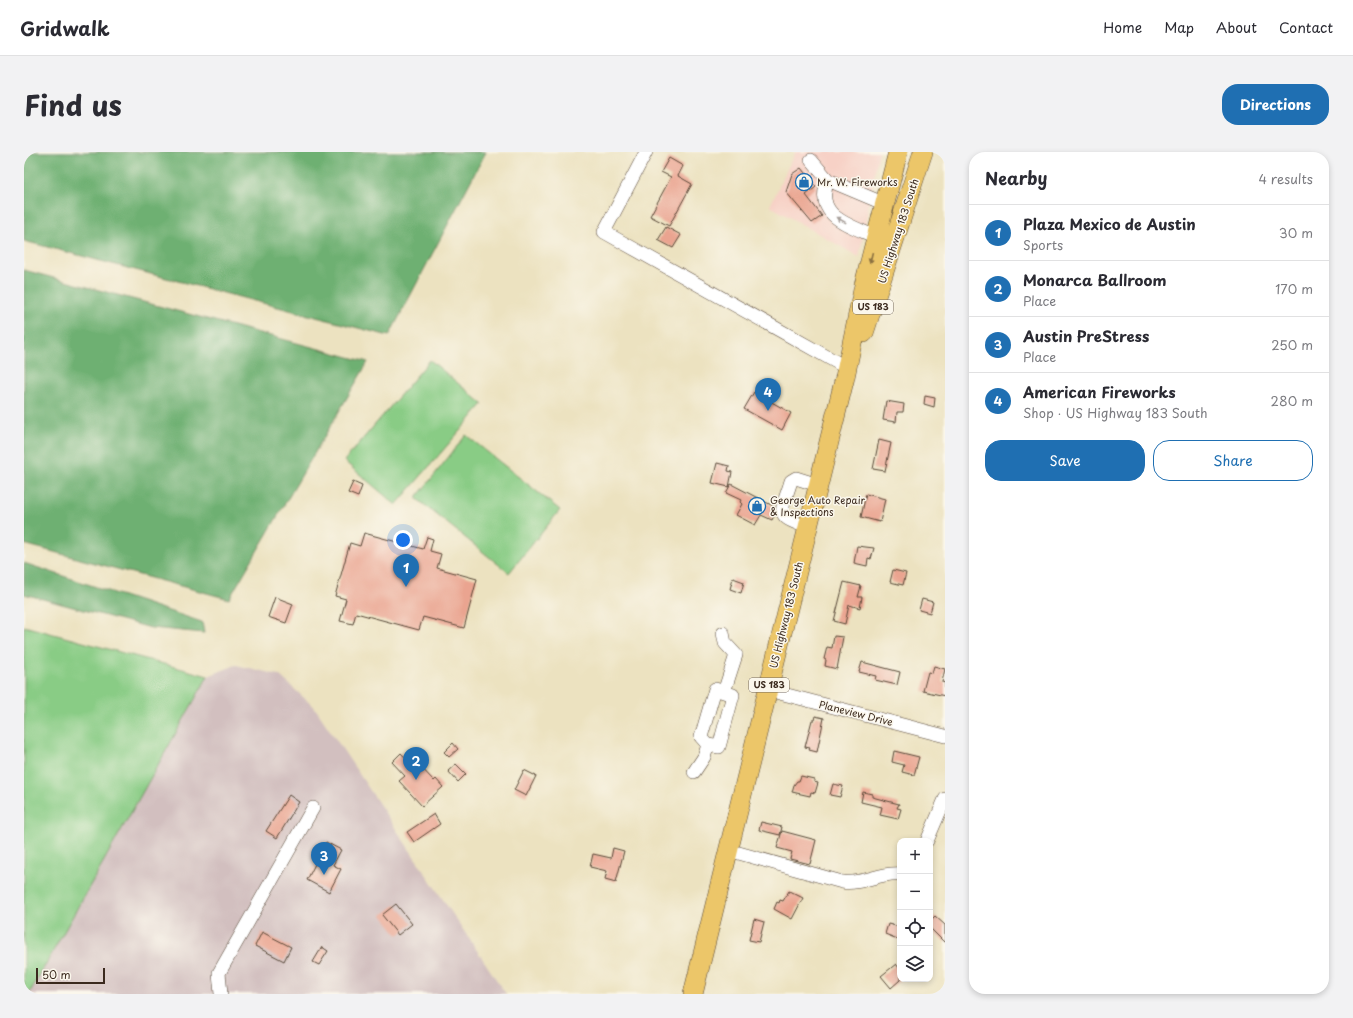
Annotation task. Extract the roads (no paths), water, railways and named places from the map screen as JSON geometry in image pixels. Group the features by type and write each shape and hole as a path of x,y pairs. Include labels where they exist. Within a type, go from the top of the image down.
{"highway":[{"name":"US Highway 183 South","path":"693,994 846,372 864,285 898,152"},
{"name":"US Highway 183 South","path":"846,372 868,323 924,152"}],"street":[{"path":"646,152 604,232 846,372"},
{"path":"811,160 828,180 885,204"},
{"path":"828,180 824,190 824,200 833,216 876,237"},
{"path":"808,527 788,521 783,516 782,509 791,481 796,478 818,485"},
{"path":"722,633 725,643 736,655 724,692"},
{"path":"715,689 724,692 733,694 719,747 708,745 701,737 715,689"},
{"name":"Planeview Drive","path":"768,690 945,736"},
{"path":"694,772 704,757 708,745"},
{"path":"928,838 945,799"},
{"path":"221,994 219,973 313,808"},
{"path":"728,850 842,882 858,882 885,874 897,874"}],"place":[{"name":"Mr. W. Fireworks","path":"804,182"},
{"name":"American Fireworks","path":"768,411"},
{"name":"George Auto Repair & Inspections","path":"757,506"},
{"name":"Plaza Mexico de Austin","path":"406,587"},
{"name":"Monarca Ballroom","path":"416,780"},
{"name":"Austin PreStress","path":"324,875"}]}
